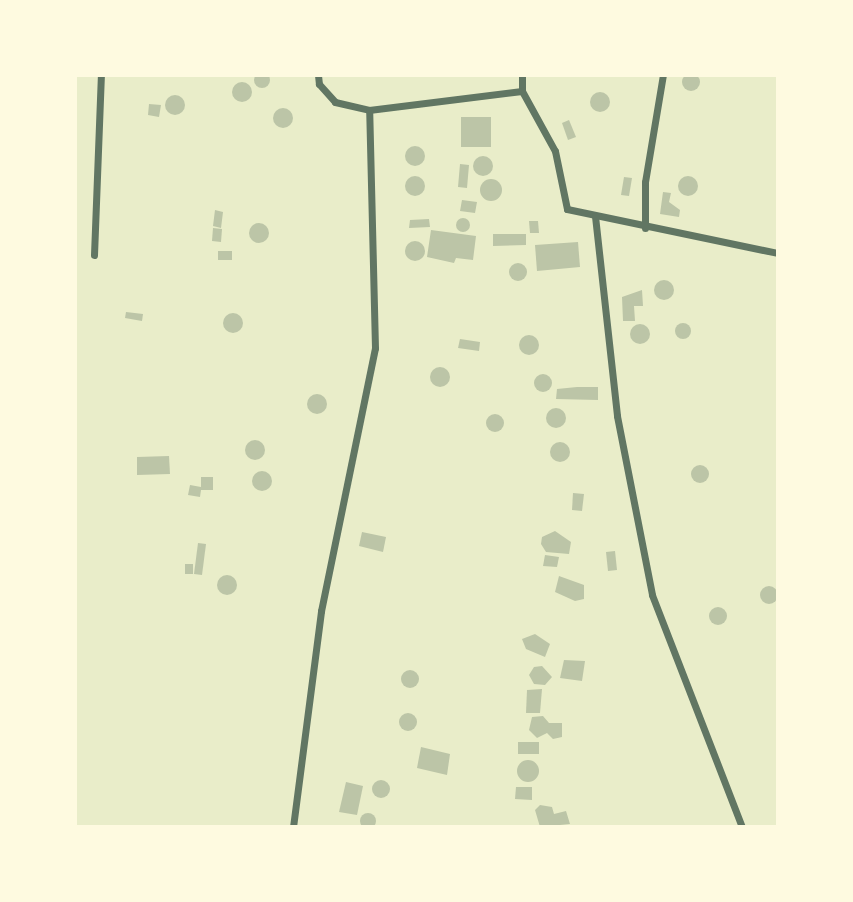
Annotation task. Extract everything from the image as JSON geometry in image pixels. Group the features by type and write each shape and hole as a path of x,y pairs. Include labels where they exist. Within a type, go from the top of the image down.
{"street":[{"path":"94,255 101,75"},
{"path":"318,75 319,84 335,102 369,110 522,91"},
{"path":"522,75 522,91 555,151 567,209 645,228 778,253"},
{"path":"645,228 645,182 663,75"},
{"path":"293,827 321,611 375,348 369,110"},
{"path":"596,216 617,416 652,595 742,827"}],"building":[{"path":"262,72 270,80 262,88 254,80"},
{"path":"691,73 697,76 700,82 697,88 691,91 685,88 682,82 685,76"},
{"path":"242,82 249,85 252,92 249,99 242,102 235,99 232,92 235,85"},
{"path":"600,92 607,95 610,102 607,109 600,112 593,109 590,102 593,95"},
{"path":"175,95 182,98 185,105 182,112 175,115 168,112 165,105 168,98"},
{"path":"149,104 161,105 159,117 148,115"},
{"path":"283,108 290,111 293,118 290,125 283,128 276,125 273,118 276,111"},
{"path":"461,117 491,117 491,147 461,147"},
{"path":"569,120 576,137 568,140 562,123"},
{"path":"415,146 422,149 425,156 422,163 415,166 408,163 405,156 408,149"},
{"path":"483,156 490,159 493,166 490,173 483,176 476,173 473,166 476,159"},
{"path":"460,164 469,165 467,188 458,187"},
{"path":"411,176 419,176 425,186 419,196 411,196 405,190 405,182"},
{"path":"688,176 695,179 698,186 695,193 688,196 681,193 678,186 681,179"},
{"path":"624,177 632,178 629,196 621,195"},
{"path":"491,179 499,182 502,190 499,198 491,201 483,198 480,190 483,182"},
{"path":"663,192 671,193 669,202 680,210 679,217 660,214"},
{"path":"462,200 477,202 475,213 460,211"},
{"path":"215,210 223,212 221,228 213,226"},
{"path":"463,218 468,220 468,230 463,232 458,230 456,225 458,220"},
{"path":"429,219 430,227 409,228 410,220"},
{"path":"529,221 538,221 539,233 530,233"},
{"path":"259,223 266,226 269,233 266,240 259,243 252,240 249,233 252,226"},
{"path":"213,228 222,229 221,242 212,241"},
{"path":"431,230 476,236 473,260 456,258 454,263 427,257"},
{"path":"493,234 526,234 526,245 493,246"},
{"path":"415,241 422,244 425,251 422,258 415,261 408,258 405,251 408,244"},
{"path":"578,242 580,267 537,271 535,245"},
{"path":"218,251 232,251 232,260 218,260"},
{"path":"518,263 524,266 527,272 524,278 518,281 512,278 509,272 512,266"},
{"path":"664,280 671,283 674,290 671,297 664,300 657,297 654,290 657,283"},
{"path":"642,290 643,306 634,306 635,321 623,321 622,297"},
{"path":"126,312 143,314 142,321 125,318"},
{"path":"233,313 240,316 243,323 240,330 233,333 226,330 223,323 226,316"},
{"path":"680,323 686,323 691,331 689,337 680,339 675,334 675,328"},
{"path":"640,324 647,327 650,334 647,341 640,344 633,341 630,334 633,327"},
{"path":"525,335 533,335 539,345 533,355 525,355 519,349 519,341"},
{"path":"460,339 480,342 479,351 458,348"},
{"path":"440,367 447,370 450,377 447,384 440,387 433,384 430,377 433,370"},
{"path":"543,374 549,377 552,383 549,389 543,392 537,389 534,383 537,377"},
{"path":"598,387 598,400 556,399 557,389"},
{"path":"317,394 324,397 327,404 324,411 317,414 310,411 307,404 310,397"},
{"path":"556,408 563,411 566,418 563,425 556,428 549,425 546,418 549,411"},
{"path":"495,414 503,419 504,423 499,431 495,432 487,427 486,423 491,415"},
{"path":"255,440 262,443 265,450 262,457 255,460 248,457 245,450 248,443"},
{"path":"560,442 567,445 570,452 567,459 560,462 553,459 550,452 553,445"},
{"path":"169,456 170,474 137,475 137,457"},
{"path":"696,465 704,465 709,474 707,481 696,483 691,478 691,470"},
{"path":"262,471 269,474 272,481 269,488 262,491 255,488 252,481 255,474"},
{"path":"201,477 213,477 213,490 201,490 200,497 188,495 190,485 201,487"},
{"path":"573,493 584,494 582,511 572,510"},
{"path":"555,531 571,542 569,554 546,552 541,544 542,537"},
{"path":"362,532 386,537 383,552 359,546"},
{"path":"198,543 206,544 202,575 194,574"},
{"path":"615,551 617,570 608,571 606,552"},
{"path":"545,555 559,557 557,567 543,566"},
{"path":"185,564 193,564 193,574 185,574"},
{"path":"227,575 234,578 237,585 234,592 227,595 220,592 217,585 220,578"},
{"path":"559,576 584,585 584,599 575,601 555,592"},
{"path":"765,586 773,586 778,595 776,602 765,604 760,599 760,591"},
{"path":"714,607 722,607 727,616 725,623 714,625 709,620 709,612"},
{"path":"535,634 550,644 545,657 526,649 522,639"},
{"path":"564,660 585,661 582,681 560,678"},
{"path":"542,666 552,677 545,685 534,684 529,675 534,667"},
{"path":"406,670 414,670 419,679 417,686 406,688 401,683 401,675"},
{"path":"542,689 540,713 526,713 527,690"},
{"path":"404,713 412,713 417,722 415,729 404,731 399,726 399,718"},
{"path":"543,716 549,723 562,723 562,737 553,739 547,733 537,738 529,730 532,717"},
{"path":"518,742 539,742 539,754 518,754"},
{"path":"421,747 450,754 447,775 417,768"},
{"path":"528,760 538,767 539,771 532,781 528,782 518,775 517,771 524,761"},
{"path":"377,780 385,780 390,789 388,796 377,798 372,793 372,785"},
{"path":"346,782 363,786 357,815 339,812"},
{"path":"516,787 532,787 532,800 515,799"},
{"path":"540,805 552,807 554,814 566,811 570,824 540,827 535,810"},
{"path":"365,813 371,813 376,821 374,827 365,829 360,824 360,818"}]}
